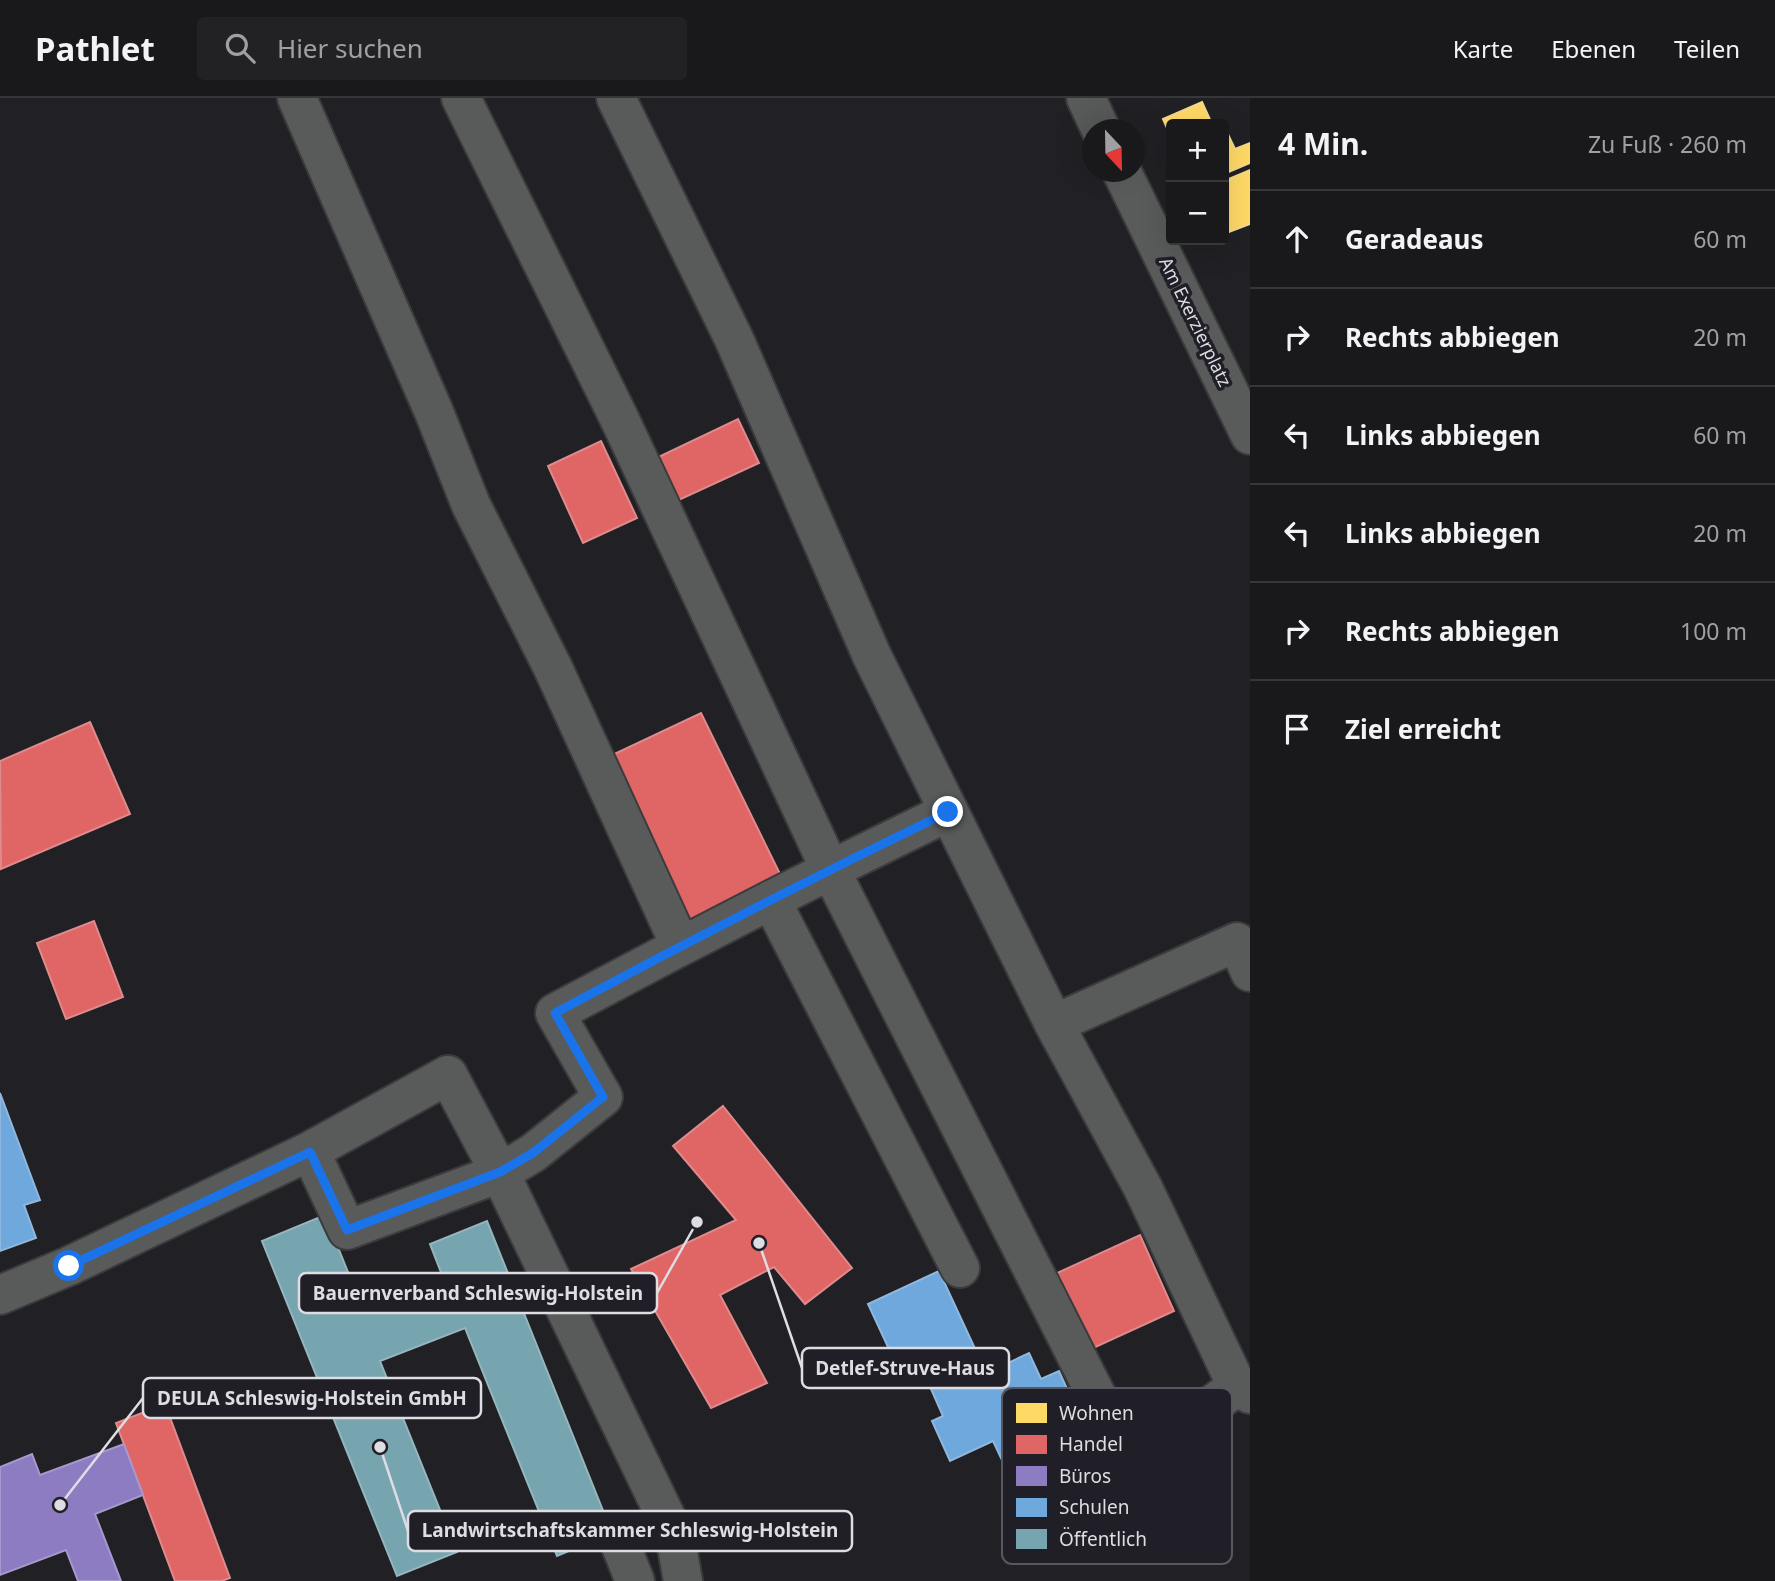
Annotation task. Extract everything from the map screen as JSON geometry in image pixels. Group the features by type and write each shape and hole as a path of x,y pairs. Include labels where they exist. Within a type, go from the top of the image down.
{"street":[{"path":"297,98 434,412 471,505 553,668 680,945"},
{"path":"616,98 734,339 872,656 1054,1024 1143,1188 1243,1390"},
{"path":"1086,98 1096,119"},
{"path":"469,102 830,869 1093,1388"},
{"name":"Am Exerzierplatz","path":"1127,182 1250,435"},
{"path":"310,1152 347,1230 500,1172 533,1153 603,1097 555,1013 680,945 948,812"},
{"path":"771,900 960,1268"},
{"path":"1054,1024 1237,942 1250,972"},
{"path":"0,1295 81,1260 310,1152 448,1075 500,1172 675,1536 683,1581"},
{"path":"621,1546 635,1581"}],"building: Wohnen":[{"path":"1202,102 1210,119 1166,119 1166,126 1163,119"},
{"path":"1229,136 1235,149 1250,143 1250,163 1229,172"},
{"path":"1250,170 1250,224 1229,232 1229,182 1229,179"}],"building: Handel":[{"path":"738,419 759,463 668,505 648,462"},
{"path":"601,441 637,518 583,543 548,466"},
{"path":"701,713 783,880 689,926 608,757"},
{"path":"90,722 130,814 1,869 0,761"},
{"path":"94,921 123,997 66,1019 37,943"},
{"path":"723,1106 852,1268 805,1304 774,1267 720,1295 767,1383 711,1408 631,1269 736,1220 673,1146"},
{"path":"1140,1235 1174,1311 1089,1350 1055,1274"},
{"path":"165,1404 230,1578 222,1581 175,1581 116,1423"}],"building: Büros":[{"path":"124,1444 143,1495 95,1514 121,1581 78,1581 66,1550 0,1575 0,1467 32,1454 40,1475"}],"building: Schulen":[{"path":"0,1093 40,1200 24,1205 36,1238 0,1251"},
{"path":"939,1271 978,1355 907,1388 868,1304"},
{"path":"1029,1353 1041,1379 1059,1371 1067,1388 1002,1388 1002,1460 993,1441 950,1461 932,1421 943,1416 927,1380 973,1358 981,1376"}],"building: Öffentlich":[{"path":"325,1215 362,1307 442,1275 430,1244 487,1221 612,1533 557,1556 465,1328 380,1361 457,1552 397,1576 262,1241"}],"place":[{"name":"Bauernverband Schleswig-Holstein","path":"697,1222"},
{"name":"Detlef-Struve-Haus","path":"759,1243"},
{"name":"Landwirtschaftskammer Schleswig-Holstein","path":"380,1447"},
{"name":"DEULA Schleswig-Holstein GmbH","path":"60,1505"}],"route":[{"path":"69,1266 310,1152 347,1230 500,1172 533,1153 603,1097 555,1013 680,945 948,812"}]}
